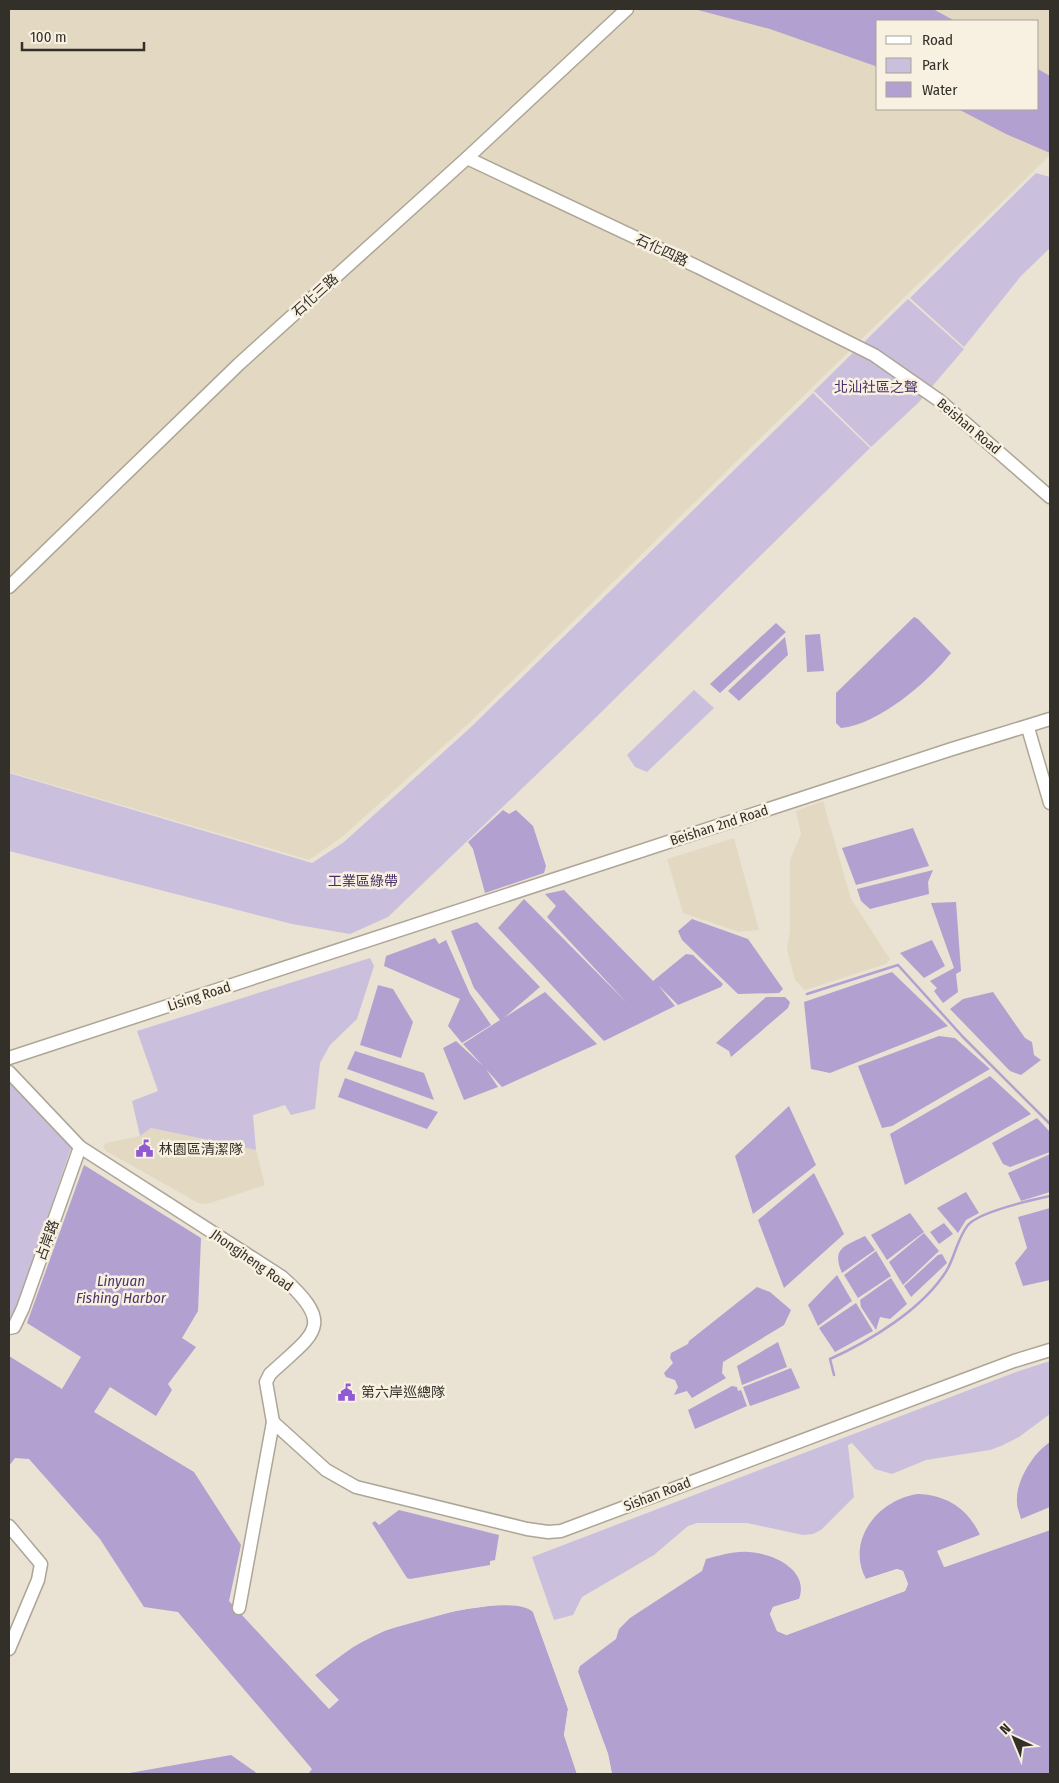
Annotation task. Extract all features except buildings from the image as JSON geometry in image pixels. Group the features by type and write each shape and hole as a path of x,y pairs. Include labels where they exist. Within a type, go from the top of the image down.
{"street":[{"name":"石化三路","path":"9,587 239,364 467,158 624,11"},
{"name":"石化四路","path":"467,158 698,267 856,347"},
{"name":"Beishan Road","path":"856,347 899,371 940,401 1050,497"},
{"name":"Beishan 2nd Road","path":"389,934 952,748 1028,728 1050,719"},
{"path":"1028,728 1050,803"},
{"name":"Lising Road","path":"9,1058 389,934"},
{"name":"Jhongjheng Road","path":"9,1072 80,1147 282,1278 307,1302 314,1315 315,1328 309,1338 270,1374 266,1382 273,1422 239,1608"},
{"name":"占岸路","path":"9,1328 14,1327 23,1308 80,1147"},
{"name":"Sishan Road","path":"273,1422 326,1470 356,1487 527,1529 548,1532 561,1531 1014,1361 1050,1350"},
{"path":"9,1526 41,1564 38,1580 9,1649"}],"shaded area":[{"path":"9,9 1050,9 1050,155 467,725 342,837 309,860 9,772"},
{"path":"823,801 851,899 890,959 886,964 805,990 795,980 787,949 790,931 790,860 801,834 796,811"},
{"path":"734,838 759,930 739,932 683,913 667,859"},
{"path":"151,1128 256,1150 265,1185 207,1204 198,1203 106,1151 103,1147 106,1143 140,1136"}],"green space":[{"path":"1036,173 1050,177 1050,248 1021,276 964,347 910,298"},
{"name":"北汕社區之聲","path":"908,299 964,349 918,403 871,447 814,391"},
{"name":"工業區綠帶","path":"813,393 870,448 582,731 388,917 350,934 292,924 9,851 9,773 312,863 344,842 470,728"},
{"path":"694,690 714,708 647,772 635,767 627,755"},
{"path":"370,958 374,966 357,1019 330,1045 320,1063 315,1109 291,1115 285,1105 253,1115 256,1150 151,1128 140,1136 132,1101 158,1091 137,1031"},
{"path":"9,1082 71,1148 15,1312 9,1318"},
{"path":"1050,1361 1050,1414 1019,1437 990,1450 926,1460 892,1474 875,1469 852,1443 848,1445 854,1497 821,1530 813,1534 803,1535 747,1523 697,1523 688,1526 654,1555 582,1597 573,1615 554,1620 532,1557 1016,1372"}],"water":[{"path":"694,9 933,9 953,20 876,20 876,66 770,29"},
{"path":"1039,70 1050,76 1050,153 1006,134 960,110 1039,110"},
{"path":"914,617 951,653 916,689 886,711 871,719 841,728 836,723 836,693"},
{"path":"776,623 786,632 720,693 710,684"},
{"path":"820,634 824,671 807,672 805,635"},
{"path":"785,637 788,655 739,701 728,691"},
{"path":"503,810 509,814 516,810 533,826 546,866 544,873 485,893 473,849 468,842"},
{"path":"913,828 929,866 856,885 842,848"},
{"path":"933,870 928,882 929,894 870,909 861,901 857,889"},
{"path":"564,890 653,981 686,954 693,955 723,984 721,987 678,1005 658,985 675,1006 604,1041 498,928 524,899 627,1003 547,917 556,906 545,894"},
{"path":"956,902 961,971 956,974 958,992 943,1003 934,991 937,988 930,981 954,968 931,903"},
{"path":"692,919 748,939 783,989 779,993 738,994 682,940 678,931"},
{"path":"477,922 540,987 505,1017 545,992 597,1044 502,1087 486,1069 498,1087 464,1100 443,1048 456,1041 483,1066 463,1044 500,1020 474,988 451,931"},
{"path":"435,938 439,944 446,940 470,994 491,1025 462,1043 448,1026 460,999 384,966 386,956"},
{"path":"932,940 945,966 924,978 900,953"},
{"path":"892,972 948,1026 830,1073 811,1069 804,1002"},
{"path":"378,985 393,989 413,1022 401,1058 360,1045"},
{"path":"993,992 1025,1038 1032,1042 1034,1055 1041,1060 1021,1075 1010,1071 950,1009 963,999"},
{"path":"766,997 785,997 790,1002 788,1008 731,1057 729,1051 716,1043"},
{"path":"939,1036 955,1038 990,1069 892,1126 882,1128 858,1066"},
{"path":"355,1051 424,1073 434,1100 347,1069"},
{"path":"990,1076 1031,1114 905,1185 890,1134"},
{"path":"345,1078 438,1112 427,1129 338,1097"},
{"path":"789,1106 816,1165 753,1214 735,1156"},
{"path":"1037,1118 1050,1132 1050,1152 1010,1167 1003,1164 992,1143"},
{"path":"1050,1154 1050,1192 1021,1201 1008,1173"},
{"name":"Linyuan Fishing Harbor","path":"84,1165 201,1238 198,1311 182,1338 196,1347 168,1384 172,1390 156,1416 110,1387 94,1412 194,1472 241,1545 229,1601 329,1709 339,1700 315,1675 359,1643 375,1635 431,1617 480,1607 502,1605 521,1607 533,1612 568,1709 564,1735 577,1774 308,1774 312,1769 178,1612 144,1607 100,1539 29,1459 15,1458 9,1466 9,1356 62,1389 81,1357 27,1323"},
{"path":"814,1173 844,1234 784,1288 758,1220"},
{"path":"966,1192 979,1213 966,1220 958,1233 937,1208"},
{"path":"1050,1208 1050,1280 1023,1286 1015,1263 1027,1248 1018,1217"},
{"path":"910,1213 924,1232 887,1260 871,1235"},
{"path":"944,1223 953,1234 939,1244 930,1232"},
{"path":"924,1233 939,1251 903,1285 889,1262"},
{"path":"865,1236 875,1250 842,1273 839,1265 839,1253 846,1246"},
{"path":"876,1251 891,1276 858,1298 844,1275"},
{"path":"942,1254 947,1263 911,1297 904,1286 938,1255"},
{"path":"837,1275 852,1301 818,1326 808,1305"},
{"path":"891,1278 907,1304 890,1319 880,1317 876,1330 861,1307 860,1300"},
{"path":"757,1287 770,1292 791,1310 784,1325 723,1362 722,1373 726,1378 692,1398 687,1391 674,1395 678,1387 675,1380 666,1377 664,1373 673,1363 670,1358 671,1353 688,1344 689,1341"},
{"path":"856,1303 873,1331 835,1352 819,1328"},
{"path":"778,1342 787,1367 742,1385 737,1366"},
{"path":"791,1368 800,1388 750,1406 743,1387"},
{"path":"732,1386 737,1387 738,1391 741,1390 747,1406 695,1429 688,1410"},
{"path":"1050,1442 1050,1507 1021,1519 1017,1505 1017,1495 1022,1477 1037,1453"},
{"path":"918,1494 938,1497 955,1505 969,1518 980,1535 938,1551 945,1567 1050,1530 1050,1774 612,1774 608,1754 578,1672 580,1666 616,1639 619,1629 630,1618 702,1571 706,1559 737,1552 757,1553 777,1559 794,1571 799,1579 801,1588 799,1599 773,1607 770,1614 777,1631 786,1635 905,1591 908,1584 903,1571 897,1569 866,1579 861,1564 860,1550 863,1536 879,1513 890,1504 904,1497"},
{"path":"399,1510 499,1535 495,1560 490,1561 490,1565 407,1578 372,1523 375,1521 379,1525"},
{"path":"231,1755 258,1774 124,1774"}],"pier":[{"path":"1050,1527 1050,1530 944,1567 937,1551 982,1534 981,1537 941,1552 946,1564"},
{"path":"897,1569 903,1571 908,1584 905,1591 787,1635 777,1631 770,1614 773,1607 802,1598 800,1601 775,1609 773,1614 779,1629 786,1632 903,1589 905,1584 901,1573 897,1571 866,1581 863,1580"},
{"path":"503,1602 504,1604 459,1610 386,1630 354,1646 315,1675 313,1673 353,1644 386,1628 459,1608"},
{"path":"533,1612 537,1614 570,1708 567,1735 580,1774 577,1774 564,1735 568,1709"},
{"path":"578,1664 578,1672 608,1754 612,1774 609,1774 606,1768 605,1754 575,1673"}],"waterway":[{"path":"807,994 898,965 963,1037 1050,1124"},
{"path":"834,1375 830,1359 862,1343 910,1311 937,1284 947,1270 962,1235 968,1225 974,1220 1019,1203 1050,1196"}],"place":[{"name":"林園區清潔隊","path":"145,1149"},
{"name":"第六岸巡總隊","path":"347,1392"}]}
